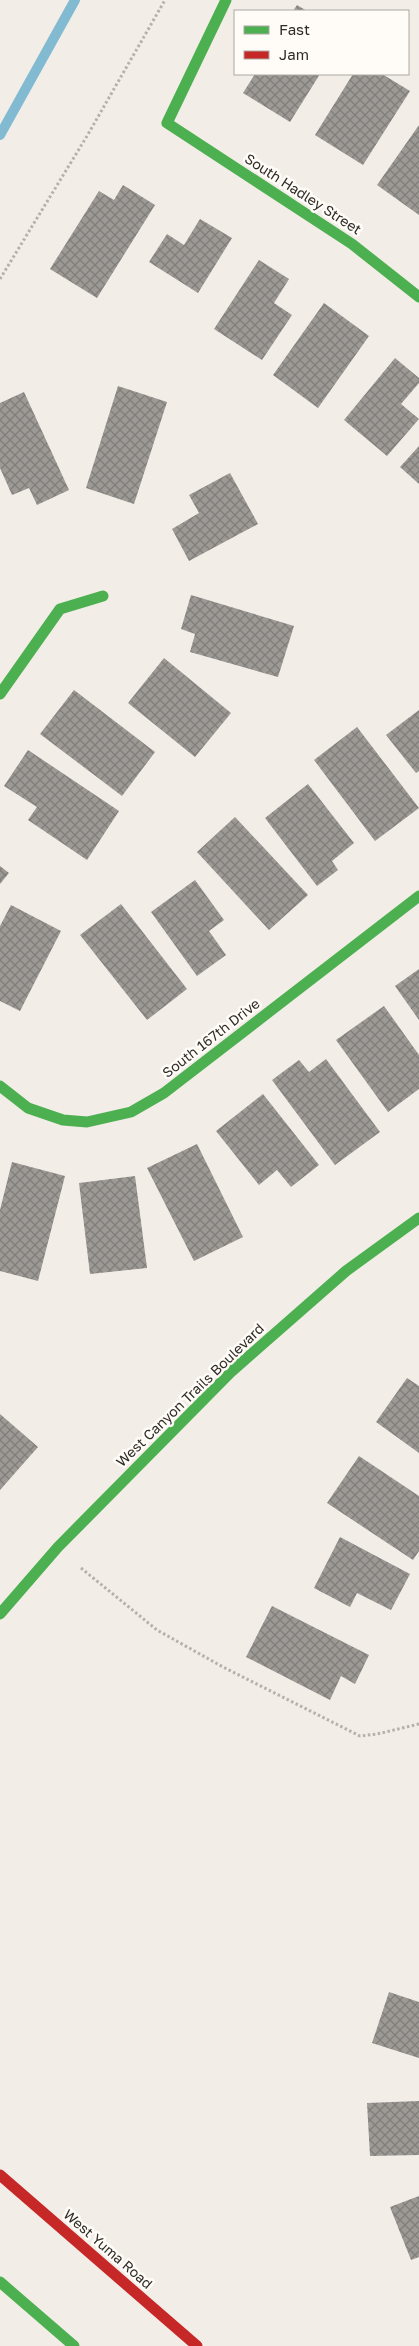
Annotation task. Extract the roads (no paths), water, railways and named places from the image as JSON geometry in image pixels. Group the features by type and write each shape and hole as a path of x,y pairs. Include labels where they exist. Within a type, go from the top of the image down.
{"street":[{"name":"South Hadley Street","path":"226,0 167,123 352,244 419,296"},
{"path":"0,694 60,609 103,596"},
{"name":"South 167th Drive","path":"0,1086 28,1108 63,1120 87,1122 131,1112 164,1093 419,896"},
{"name":"West Canyon Trails Boulevard","path":"0,1614 58,1548 232,1371 346,1271 419,1218"},
{"name":"West Yuma Road","path":"0,2175 197,2346"},
{"path":"0,2282 74,2346"}],"waterway":[{"path":"0,135 75,0"}]}
